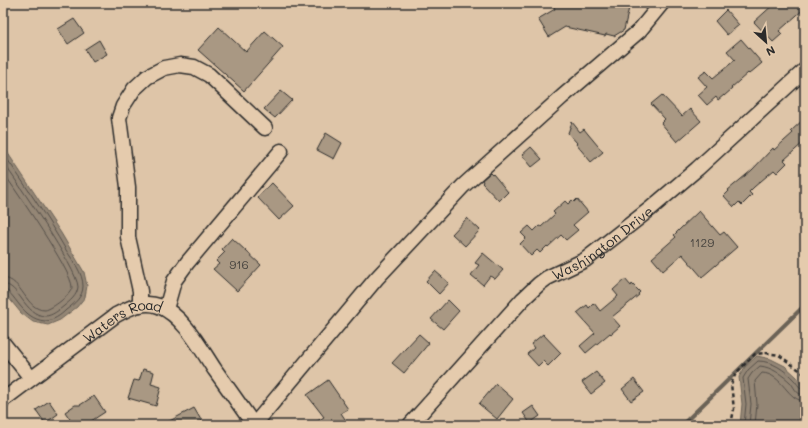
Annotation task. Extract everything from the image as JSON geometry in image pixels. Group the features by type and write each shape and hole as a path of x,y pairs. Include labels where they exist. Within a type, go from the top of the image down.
{"street":[{"path":"254,425 376,279 463,186 562,97 639,31 662,3"},
{"path":"140,305 140,291 128,237 128,187 119,118 123,106 134,89 147,77 164,68 180,64 194,67 209,75 265,128"},
{"name":"Washington Drive","path":"410,425 538,284 547,278 585,260 650,208 697,169 805,70"},
{"path":"166,309 174,281 186,263 281,151"},
{"name":"Waters Road","path":"3,400 116,315 127,309 150,304 166,309 173,314 189,331 254,425"},
{"path":"3,343 31,378"}],"path":[{"path":"731,425 734,409 731,384 736,372 755,354 779,354 805,376"}],"water":[{"path":"3,146 61,233 84,272 87,286 85,297 77,307 60,320 48,325 33,322 21,313 3,291"},
{"path":"757,356 771,359 785,366 797,377 805,389 805,425 740,425 742,404 739,377 745,367"}],"building":[{"path":"552,3 630,3 624,30 614,36 606,34 605,36 565,27 549,37 538,19 555,9"},
{"path":"775,3 805,3 805,8 779,31 782,34 773,42 754,22"},
{"path":"726,10 739,25 727,35 715,21"},
{"path":"74,19 84,33 68,44 58,29"},
{"path":"219,27 246,52 265,31 283,47 244,91 198,50"},
{"path":"741,39 762,63 749,74 748,73 724,96 718,100 716,97 707,105 698,95 707,87 698,77 706,71 713,78 735,60 727,51"},
{"path":"99,40 107,54 93,62 85,49"},
{"path":"281,91 292,100 275,118 264,109"},
{"path":"662,95 682,116 690,109 701,121 677,142 661,123 665,119 651,104"},
{"path":"805,118 805,141 784,160 787,163 777,173 774,170 749,192 752,195 742,205 739,202 734,207 724,196 729,191 728,190 752,170 773,148 774,150 793,133 791,131"},
{"path":"572,122 580,132 584,129 603,152 591,162 568,133"},
{"path":"326,133 342,143 334,159 317,150"},
{"path":"531,147 542,159 532,167 522,155"},
{"path":"490,173 492,175 493,174 508,192 499,201 482,183 482,180"},
{"path":"272,183 294,206 279,220 257,197"},
{"path":"577,199 588,212 573,225 578,230 566,240 561,235 540,253 537,250 531,256 520,244 526,238 521,233 529,226 534,231 539,226 541,227 555,214 553,212 565,201 568,204 572,200 574,202"},
{"path":"699,211 720,235 724,232 737,247 702,277 682,254 663,271 652,258 676,237 674,235"},
{"path":"467,218 480,230 465,246 452,234"},
{"path":"232,238 261,265 237,291 213,269 219,264 216,261 225,252 222,249"},
{"path":"483,253 503,270 495,279 490,276 483,285 471,275 479,265 475,263"},
{"path":"435,271 449,283 439,294 426,281"},
{"path":"625,279 631,286 632,284 640,292 638,294 639,295 612,317 620,326 586,353 580,346 595,333 577,313 587,305 589,308 594,303 600,311 618,296 613,290"},
{"path":"448,300 459,311 443,329 431,319"},
{"path":"419,334 429,343 404,373 392,363"},
{"path":"543,334 561,353 548,366 543,361 538,366 527,354 534,348 531,344"},
{"path":"143,369 154,372 151,384 161,387 156,406 128,398 134,380 139,381"},
{"path":"596,372 605,383 591,394 582,382"},
{"path":"634,379 644,392 631,401 622,389"},
{"path":"328,380 348,409 341,413 349,425 311,425 324,417 307,395"},
{"path":"496,384 513,399 497,419 479,404"},
{"path":"94,396 105,412 85,425 74,425 65,412 75,405 80,405"},
{"path":"49,401 58,414 45,423 36,410"},
{"path":"533,406 540,416 530,423 523,413"},
{"path":"194,408 204,425 162,425"}],"waterway":[{"path":"682,425 805,305"}]}
